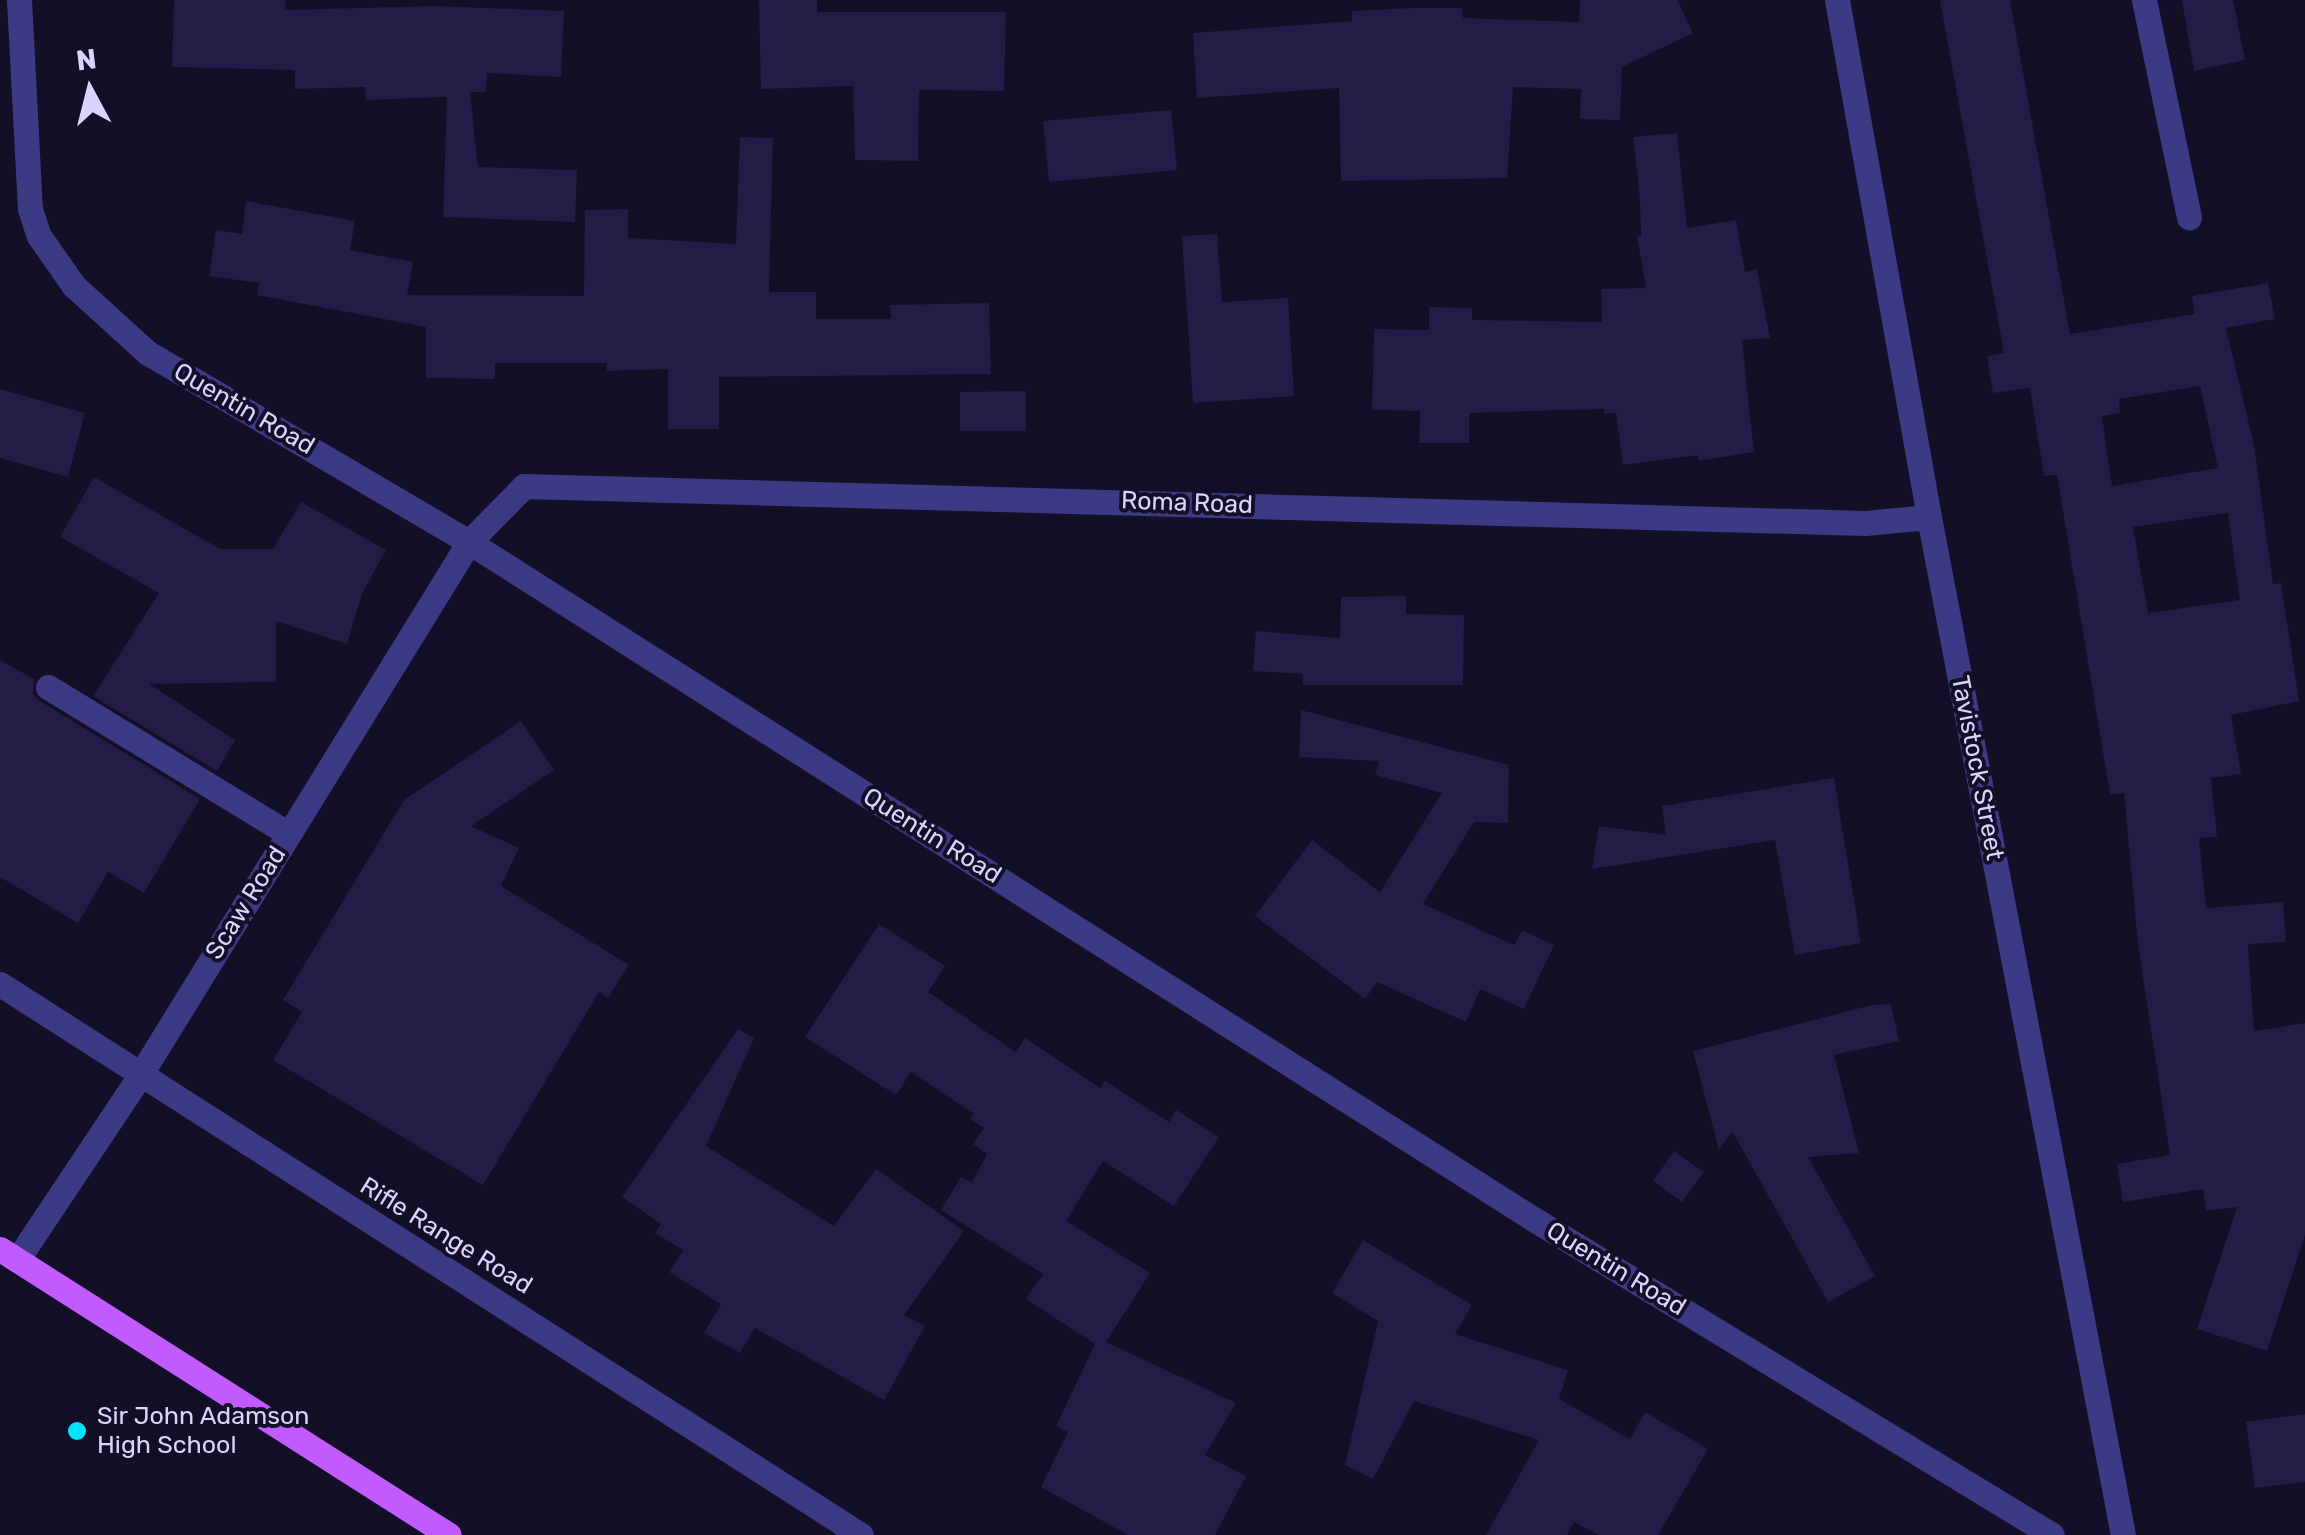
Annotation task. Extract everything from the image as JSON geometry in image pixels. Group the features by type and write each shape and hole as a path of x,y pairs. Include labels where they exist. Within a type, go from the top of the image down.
{"main road":[{"path":"9,1254 448,1535"}],"street":[{"name":"Quentin Road","path":"18,0 30,209 39,236 74,286 148,353 469,542 1535,1220 2052,1535"},
{"name":"Tavistock Street","path":"1837,0 1929,517 2122,1535"},
{"path":"2144,0 2189,217"},
{"name":"Roma Road","path":"469,542 524,486 572,485 1865,523 1929,517"},
{"name":"Scaw Road","path":"9,1254 139,1076 469,542"},
{"path":"48,687 288,834"},
{"name":"Rifle Range Road","path":"0,984 861,1535"}],"building":[{"path":"174,0 286,0 285,10 436,6 564,11 561,77 487,73 486,92 470,92 478,167 577,170 575,222 443,217 447,97 366,100 365,87 295,89 295,70 172,67"},
{"path":"759,0 817,0 817,12 1006,12 1004,91 919,90 918,161 855,160 853,86 761,89"},
{"path":"1580,0 1677,0 1693,33 1622,67 1620,120 1580,119 1581,89 1513,87 1507,178 1341,181 1339,88 1197,98 1193,33 1352,21 1352,11 1413,8 1462,8 1463,18 1579,22"},
{"path":"1940,0 2010,0 2070,334 2195,314 2192,296 2268,283 2275,319 2226,328 2254,445 2273,584 2281,583 2299,701 2231,715 2241,774 2211,778 2217,837 2199,838 2206,908 2283,902 2286,942 2248,944 2254,1031 2305,1023 2305,1235 2267,1351 2197,1329 2237,1207 2206,1211 2203,1189 2123,1202 2117,1164 2170,1155 2138,944 2124,793 2110,795 2057,475 2044,476 2030,388 1993,393 1987,356 2004,353","holes":["2200,386 2218,468 2112,486 2102,416 2120,413 2119,399","2228,513 2240,600 2148,613 2133,527"]},
{"path":"2182,0 2233,0 2245,60 2194,71"},
{"path":"1171,110 1177,170 1049,182 1043,121"},
{"path":"1677,133 1687,228 1736,220 1745,272 1757,269 1770,338 1742,340 1754,452 1698,461 1698,455 1623,465 1616,413 1604,414 1604,409 1469,413 1469,443 1419,443 1420,411 1372,410 1374,329 1429,330 1429,307 1472,308 1472,320 1602,322 1601,289 1646,288 1637,236 1641,236 1640,199 1633,137"},
{"path":"740,137 773,138 769,292 816,292 816,319 891,319 890,305 989,303 991,374 719,377 719,429 668,429 668,369 607,371 607,363 495,363 495,379 426,378 426,327 257,295 259,283 209,276 216,230 242,234 246,201 355,221 350,250 413,262 407,295 584,296 585,210 628,209 628,238 736,244"},
{"path":"1217,234 1222,302 1288,298 1294,396 1193,403 1182,236"},
{"path":"0,389 85,413 68,477 0,458"},
{"path":"1026,391 1026,431 960,431 960,392"},
{"path":"94,477 220,549 273,549 301,502 386,550 362,594 347,644 276,621 276,682 149,684 235,740 217,771 93,696 159,593 60,537"},
{"path":"1406,596 1406,614 1464,615 1463,685 1303,685 1303,674 1253,671 1256,631 1340,638 1341,597"},
{"path":"0,660 34,679 33,694 40,701 200,799 144,893 108,872 78,923 0,877"},
{"path":"1301,710 1509,765 1508,823 1474,822 1423,904 1514,945 1522,930 1554,945 1524,1009 1480,989 1466,1022 1377,982 1365,999 1255,916 1312,840 1380,892 1442,793 1375,775 1379,761 1299,757"},
{"path":"521,721 554,770 471,826 519,848 501,886 629,965 608,998 599,992 483,1185 273,1060 302,1012 283,1000 404,800"},
{"path":"1834,778 1861,943 1795,955 1775,840 1592,869 1599,826 1666,835 1662,806"},
{"path":"879,924 945,966 928,992 1016,1052 1025,1038 1100,1088 1105,1081 1169,1122 1176,1110 1219,1137 1174,1206 1103,1161 1066,1221 1150,1273 1106,1342 1236,1403 1205,1455 1246,1476 1215,1535 1128,1535 1041,1487 1068,1432 1056,1426 1095,1344 1026,1299 1043,1274 941,1210 961,1177 972,1182 987,1154 973,1144 984,1128 970,1119 974,1114 911,1072 896,1095 805,1037"},
{"path":"1891,1004 1899,1041 1834,1055 1859,1153 1808,1157 1875,1276 1828,1302 1732,1131 1719,1150 1693,1051 1872,1005"},
{"path":"738,1029 754,1038 706,1146 834,1226 876,1169 964,1231 904,1315 925,1326 884,1400 755,1328 740,1353 704,1333 721,1304 669,1272 683,1250 655,1233 661,1224 622,1197"},
{"path":"1674,1151 1704,1172 1682,1202 1653,1181"},
{"path":"1363,1240 1472,1305 1455,1334 1568,1370 1559,1399 1630,1439 1645,1412 1708,1449 1658,1535 1599,1535 1574,1522 1567,1535 1486,1535 1539,1440 1414,1401 1373,1479 1345,1465 1378,1321 1332,1293"},
{"path":"2305,1414 2305,1482 2255,1488 2246,1422"}],"place":[{"name":"Sir John Adamson High School","path":"77,1431"}]}
